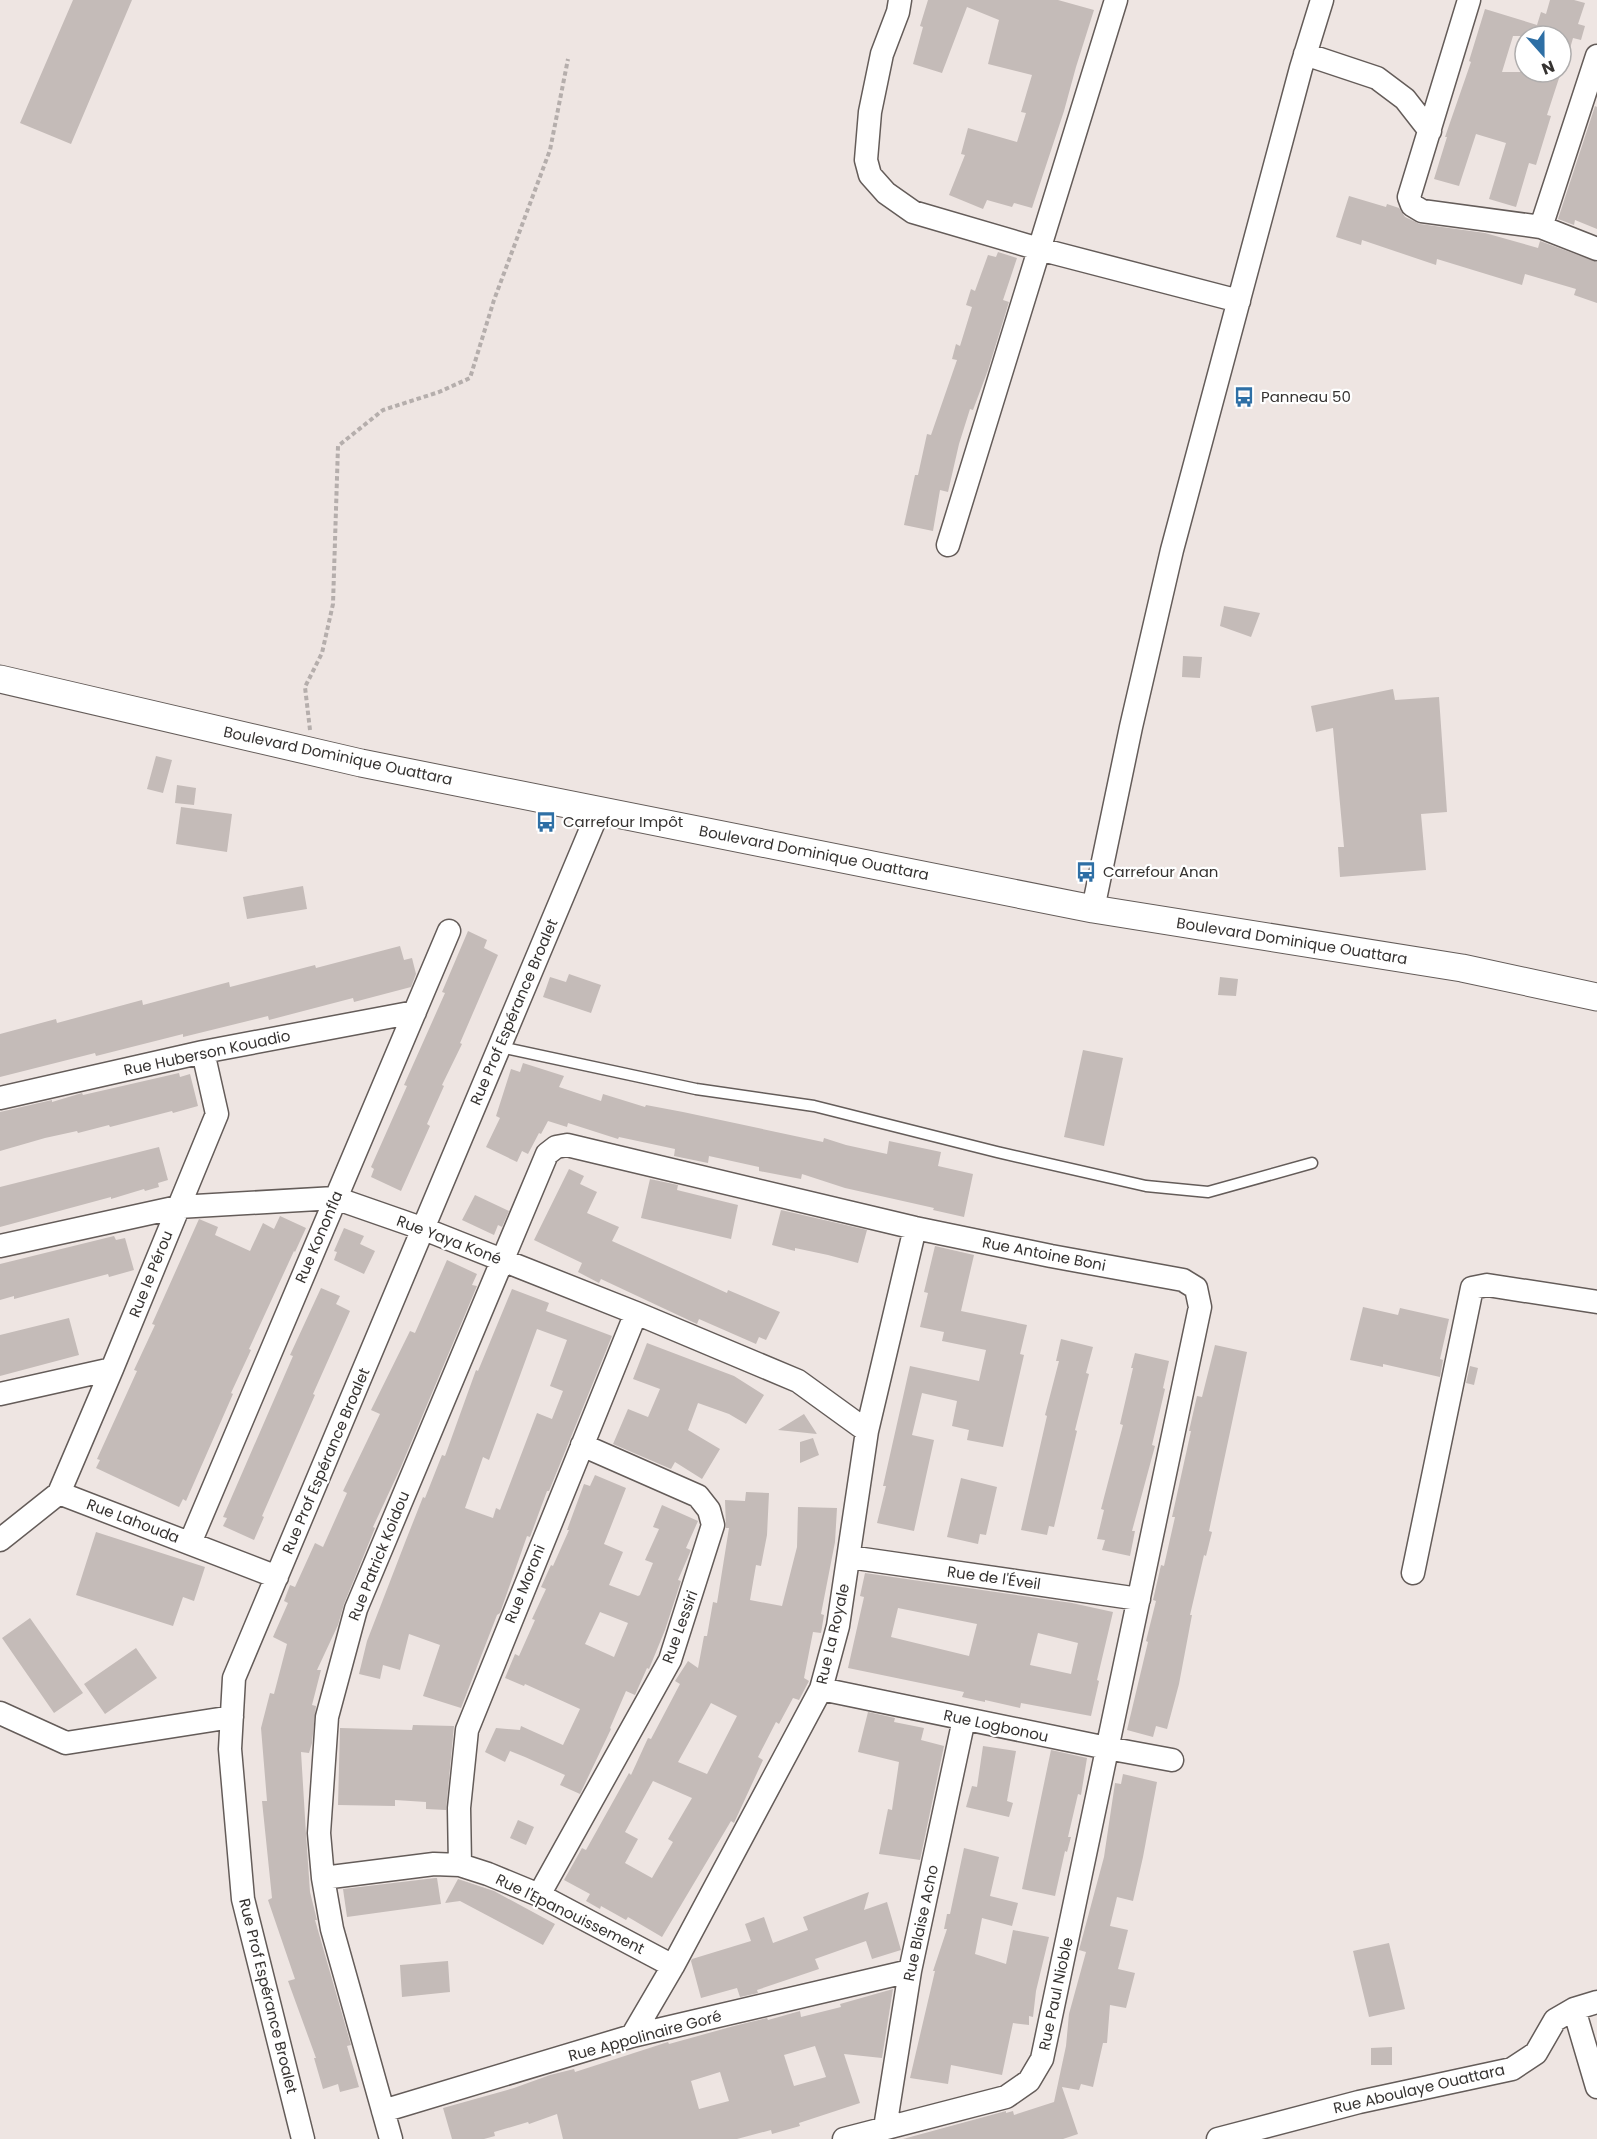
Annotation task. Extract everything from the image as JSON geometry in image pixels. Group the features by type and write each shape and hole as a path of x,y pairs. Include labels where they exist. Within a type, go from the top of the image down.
{"street":[{"path":"900,0 898,12 882,54 870,112 866,160 870,175 886,193 913,212 1040,249 1239,301"},
{"path":"948,545 1116,0"},
{"path":"1093,909 1131,727 1172,550 1305,54 1322,0"},
{"path":"1469,0 1409,197 1412,205 1422,212 1541,227 1597,249"},
{"path":"1305,54 1377,78 1405,99 1430,131"},
{"path":"1541,227 1597,56"},
{"name":"Boulevard Dominique Ouattara","path":"0,679 361,763 1093,909 1462,968 1597,997"},
{"name":"Rue Prof Espérance Broalet","path":"303,2139 243,1899 230,1749 234,1678 598,810"},
{"name":"Rue Kononfla","path":"190,1543 449,931"},
{"name":"Rue Huberson Kouadio","path":"0,1098 203,1052 415,1012"},
{"name":"Rue le Pérou","path":"59,1493 217,1114 203,1052"},
{"name":"Rue Antoine Boni","path":"502,1261 547,1154 556,1147 567,1145 915,1228 1183,1280 1196,1288 1200,1307 1107,1748"},
{"name":"Rue Yaya Koné","path":"0,1246 178,1207 335,1198 424,1229 636,1313 798,1381 867,1431"},
{"name":"Rue La Royale","path":"632,2036 673,1966 821,1689 838,1626 867,1431 915,1228"},
{"name":"Rue Patrick Koidou","path":"383,2110 332,1929 323,1878 319,1833 327,1717 356,1609 502,1261"},
{"path":"1413,1573 1472,1288 1487,1285 1597,1302"},
{"name":"Rue Moroni","path":"460,1865 459,1808 466,1730 636,1313"},
{"path":"0,1394 112,1369"},
{"name":"Rue Lessiri","path":"539,1895 670,1660 713,1525 709,1510 698,1496 582,1445"},
{"path":"0,1540 59,1493"},
{"name":"Rue Lahouda","path":"59,1493 277,1577"},
{"name":"Rue de l'Éveil","path":"849,1557 1138,1599"},
{"name":"Rue Logbonou","path":"821,1689 1172,1760"},
{"path":"0,1713 66,1743 232,1717"},
{"name":"Rue Blaise Acho","path":"885,2128 910,1971 964,1719"},
{"name":"Rue Paul Nioble","path":"844,2139 1006,2097 1029,2081 1042,2059 1107,1748"},
{"name":"Rue l'Epanouissement","path":"323,1878 434,1864 460,1865 539,1895 673,1966"},
{"name":"Rue Appolinaire Goré","path":"383,2110 632,2036 910,1971"},
{"name":"Rue Aboulaye Ouattara","path":"1218,2139 1359,2102 1512,2069 1536,2053 1555,2020 1574,2009 1597,2002"},
{"path":"1574,2009 1597,2087"},
{"path":"383,2110 391,2139"}],"lane":[{"path":"500,1047 696,1089 814,1106 997,1152 1146,1186 1208,1192 1312,1163"}],"path":[{"path":"312,751 305,687 322,653 333,604 338,446 382,410 439,392 470,378 494,300 550,150 568,59"}],"building":[{"path":"73,0 132,0 71,144 20,123"},
{"path":"928,0 1058,0 1094,10 1032,208 1014,203 1012,207 987,200 983,209 949,195 965,155 961,154 968,128 1017,142 1026,113 1021,112 1032,75 988,64 999,20 967,7 942,73 913,64 923,27 920,26"},
{"path":"1550,0 1574,0 1585,3 1578,24 1585,26 1581,40 1573,38 1573,24 1537,24 1541,12 1546,14"},
{"path":"1485,9 1534,24 1513,24 1513,36 1502,72 1513,72 1513,84 1557,84 1547,115 1551,116 1536,165 1529,163 1516,207 1489,199 1506,143 1476,134 1459,186 1434,179 1447,137 1445,137 1471,62 1469,61"},
{"path":"1595,106 1597,107 1597,229 1575,220 1574,225 1558,219"},
{"path":"1349,196 1386,207 1387,204 1399,208 1405,217 1420,224 1485,233 1538,248 1540,241 1597,262 1597,303 1574,295 1576,289 1525,274 1522,285 1437,259 1436,265 1362,240 1361,245 1336,237"},
{"path":"998,252 1017,258 1003,300 1009,302 988,370 973,410 970,409 948,492 940,490 933,531 904,525 927,434 931,435 957,360 952,359 956,344 960,346 972,307 966,305 971,289 975,291 988,255 996,257"},
{"path":"1224,606 1260,613 1251,637 1220,626"},
{"path":"1183,656 1202,657 1200,678 1182,677"},
{"path":"1393,689 1395,700 1439,697 1447,812 1421,814 1426,870 1340,877 1338,847 1344,847 1333,728 1316,732 1311,706"},
{"path":"156,756 172,760 163,793 147,789"},
{"path":"177,785 196,788 194,805 175,803"},
{"path":"181,807 232,814 227,852 176,844"},
{"path":"303,886 307,909 247,919 243,897"},
{"path":"468,931 487,940 484,948 498,955 460,1043 462,1044 442,1085 444,1086 427,1124 430,1126 401,1191 371,1177 374,1169 371,1167 407,1086 404,1085 445,993 442,992"},
{"path":"400,946 404,960 412,958 416,974 411,987 354,1002 353,998 269,1020 268,1016 96,1056 95,1053 0,1077 0,1034 56,1019 57,1023 142,1000 143,1005 229,982 230,987"},
{"path":"569,974 601,985 591,1013 543,997 550,977 566,982"},
{"path":"1220,977 1238,979 1236,996 1218,995"},
{"path":"1083,1050 1123,1058 1104,1146 1064,1137"},
{"path":"523,1063 564,1076 559,1087 601,1101 603,1094 645,1107 646,1105 683,1112 823,1142 824,1138 887,1154 889,1141 941,1152 938,1166 973,1174 964,1217 845,1188 802,1174 801,1179 759,1171 759,1167 709,1156 708,1163 674,1156 675,1149 619,1137 618,1139 568,1123 567,1127 548,1121 528,1154 522,1151 517,1162 486,1147 500,1118 496,1116 511,1069 520,1072"},
{"path":"179,1073 180,1077 190,1074 198,1106 110,1127 109,1125 45,1138 0,1151 0,1112"},
{"path":"159,1147 168,1180 158,1183 159,1187 111,1199 111,1197 0,1227 0,1187"},
{"path":"569,1169 584,1176 580,1184 597,1192 587,1213 619,1227 612,1241 727,1293 728,1290 780,1312 766,1340 759,1337 756,1344 699,1319 697,1324 601,1279 599,1283 578,1272 582,1263 534,1240"},
{"path":"650,1179 678,1185 677,1190 738,1205 731,1239 641,1218"},
{"path":"475,1195 509,1211 502,1227 498,1225 494,1235 462,1220"},
{"path":"781,1210 867,1230 858,1263 772,1245"},
{"path":"280,1216 306,1228 249,1349 251,1350 231,1393 233,1394 186,1501 183,1499 179,1507 96,1468 100,1460 97,1459 155,1325 152,1324 199,1219 218,1227 215,1235 250,1251 263,1223 274,1229"},
{"path":"344,1228 364,1236 360,1244 375,1251 364,1274 334,1260 337,1252 334,1251"},
{"path":"114,1236 116,1240 125,1238 134,1270 109,1277 108,1274 14,1299 14,1296 0,1300 0,1264"},
{"path":"935,1246 974,1255 961,1311 1027,1325 1020,1354 1024,1355 1003,1447 967,1440 969,1430 952,1426 957,1401 922,1393 912,1435 934,1440 914,1531 877,1523 910,1366 979,1381 986,1350 942,1341 944,1332 920,1327 928,1293 924,1292"},
{"path":"447,1260 477,1274 472,1285 477,1286 400,1469 373,1527 375,1528 344,1604 338,1625 317,1670 321,1670 312,1705 316,1706 312,1743 309,1753 301,1752 310,1892 317,1920 315,1920 351,2045 347,2046 359,2087 340,2092 338,2084 323,2089 314,2058 316,2058 288,1981 295,1979 268,1900 272,1898 262,1801 267,1801 261,1728 270,1693 274,1694 287,1644 273,1637 288,1603 284,1601 290,1585 295,1587 315,1543 323,1547 347,1493 343,1491 380,1414 371,1410 410,1331 415,1333"},
{"path":"321,1288 340,1296 336,1304 350,1311 313,1394 315,1395 262,1516 264,1517 254,1540 223,1526 227,1518 223,1517 293,1356 290,1355"},
{"path":"512,1289 549,1303 546,1311 612,1336 530,1537 527,1536 500,1613 497,1615 461,1708 423,1696 440,1645 409,1634 400,1670 383,1665 380,1679 359,1674 367,1641 406,1540 442,1455 445,1456 476,1370 478,1371","holes":["537,1329 567,1340 550,1386 563,1391 552,1419 537,1413 500,1510 496,1508 493,1518 465,1508 483,1457 489,1460"]},
{"path":"1363,1307 1398,1315 1400,1308 1449,1319 1440,1359 1443,1360 1440,1377 1383,1364 1383,1367 1350,1360"},
{"path":"69,1318 79,1355 0,1376 0,1335"},
{"path":"1061,1339 1093,1347 1086,1373 1089,1374 1075,1430 1077,1431 1054,1527 1049,1526 1047,1535 1021,1530 1047,1416 1045,1415 1059,1361 1056,1361"},
{"path":"647,1343 734,1376 764,1395 746,1424 729,1414 698,1403 688,1430 720,1449 702,1479 675,1462 671,1469 613,1444 628,1409 648,1417 660,1389 633,1379"},
{"path":"1215,1345 1247,1352 1209,1531 1212,1532 1206,1556 1204,1555 1190,1615 1192,1615 1179,1684 1167,1729 1156,1726 1153,1737 1127,1730 1148,1642 1146,1641 1156,1601 1153,1600 1161,1565 1164,1566 1175,1517 1172,1517 1197,1396 1202,1397"},
{"path":"1135,1353 1169,1361 1152,1445 1155,1446 1132,1531 1135,1531 1130,1556 1102,1550 1105,1540 1097,1539 1104,1510 1101,1509 1123,1425 1120,1424"},
{"path":"1470,1366 1478,1368 1474,1385 1466,1383"},
{"path":"804,1414 817,1434 778,1430"},
{"path":"813,1438 819,1455 800,1463 800,1442"},
{"path":"595,1475 626,1488 604,1544 623,1552 609,1585 638,1596 653,1563 645,1560 659,1529 653,1527 662,1505 698,1521 686,1548 691,1550 678,1580 681,1581 665,1630 649,1669 647,1668 635,1695 626,1691 580,1794 560,1785 565,1775 525,1757 510,1751 505,1762 485,1752 496,1728 520,1730 521,1726 563,1745 580,1709 525,1684 524,1686 505,1678 515,1654 519,1656 535,1620 532,1619 546,1589 541,1587 569,1530 567,1530 584,1484 590,1486","holes":["600,1612 628,1623 614,1657 585,1644"]},
{"path":"961,1478 997,1487 986,1535 980,1534 978,1544 947,1537"},
{"path":"746,1492 769,1493 767,1535 761,1566 756,1565 750,1600 782,1606 797,1547 798,1507 837,1508 835,1542 821,1614 824,1615 821,1633 813,1632 804,1678 809,1681 799,1700 793,1698 779,1724 776,1722 758,1757 763,1760 734,1823 731,1821 662,1937 628,1917 626,1920 601,1906 600,1909 586,1901 590,1894 564,1880 582,1848 586,1850 629,1773 631,1775 648,1738 651,1739 680,1684 675,1681 688,1661 698,1668 713,1602 717,1603 729,1528 726,1528 725,1500 745,1501","holes":["711,1703 737,1716 707,1774 678,1762","653,1781 692,1798 668,1839 673,1842 652,1878 625,1863 638,1839 625,1832"]},
{"path":"96,1532 205,1567 194,1601 183,1597 173,1626 76,1595"},
{"path":"865,1573 1072,1603 1113,1612 1091,1716 1021,1703 1020,1708 985,1700 985,1702 962,1697 964,1692 848,1668 864,1597 860,1596","holes":["898,1608 977,1624 969,1656 891,1637","1038,1633 1078,1643 1071,1674 1030,1665"]},
{"path":"30,1618 83,1693 54,1713 2,1638"},
{"path":"136,1648 157,1678 105,1714 84,1684"},
{"path":"868,1712 895,1718 894,1722 924,1728 921,1740 944,1746 920,1860 879,1854 888,1809 892,1810 899,1762 858,1752"},
{"path":"413,1725 454,1726 446,1810 426,1809 426,1802 395,1800 395,1806 338,1805 340,1728 412,1730"},
{"path":"983,1746 1016,1751 1007,1801 1013,1803 1009,1817 966,1807 972,1786 977,1787"},
{"path":"1051,1750 1087,1758 1081,1795 1078,1794 1068,1837 1071,1837 1067,1852 1065,1851 1055,1896 1022,1889"},
{"path":"1123,1774 1157,1782 1133,1901 1117,1897 1110,1926 1128,1930 1118,1969 1135,1973 1126,2008 1110,2005 1107,2043 1103,2043 1093,2087 1081,2084 1079,2090 1062,2087 1078,2134 1063,2139 903,2139 1006,2111 1006,2113 1013,2111 1014,2115 1054,2102 1066,2046 1069,2014 1086,1952 1079,1950 1104,1857 1115,1783 1121,1784"},
{"path":"518,1820 534,1827 526,1845 510,1838"},
{"path":"964,1848 999,1857 990,1896 1018,1903 1012,1926 982,1918 975,1954 1006,1964 1013,1930 1049,1937 1036,1991 1033,2017 1029,2016 1029,2025 1013,2023 1002,2075 951,2065 948,2084 910,2078 935,1971 933,1971 947,1929 944,1929 947,1914 950,1914"},
{"path":"437,1878 441,1904 347,1917 343,1889"},
{"path":"458,1879 494,1891 555,1924 543,1945 460,1901 445,1903"},
{"path":"869,1892 864,1910 887,1902 901,1950 872,1959 866,1941 815,1959 819,1969 757,1990 758,1993 740,1997 737,1988 701,1998 692,1959 751,1941 745,1924 764,1917 773,1943 808,1930 803,1917"},
{"path":"1389,1943 1405,2009 1369,2017 1353,1951"},
{"path":"448,1961 450,1992 402,1997 400,1965"},
{"path":"893,1989 882,2058 844,2054 860,2103 799,2123 800,2126 772,2134 771,2130 737,2139 563,2139 557,2114 529,2124 528,2122 494,2132 495,2136 484,2139 452,2139 443,2108 514,2088 550,2075 574,2069 575,2072 668,2042 669,2044 800,2011 801,2017 841,2007 840,2004","holes":["815,2046 826,2077 794,2086 784,2055","720,2072 729,2101 699,2109 691,2081"]},
{"path":"1392,2047 1392,2065 1371,2065 1371,2048"}],"place":[{"name":"Panneau 50","path":"1244,397"},
{"name":"Carrefour Impôt","path":"546,822"},
{"name":"Carrefour Anan","path":"1086,872"}]}
